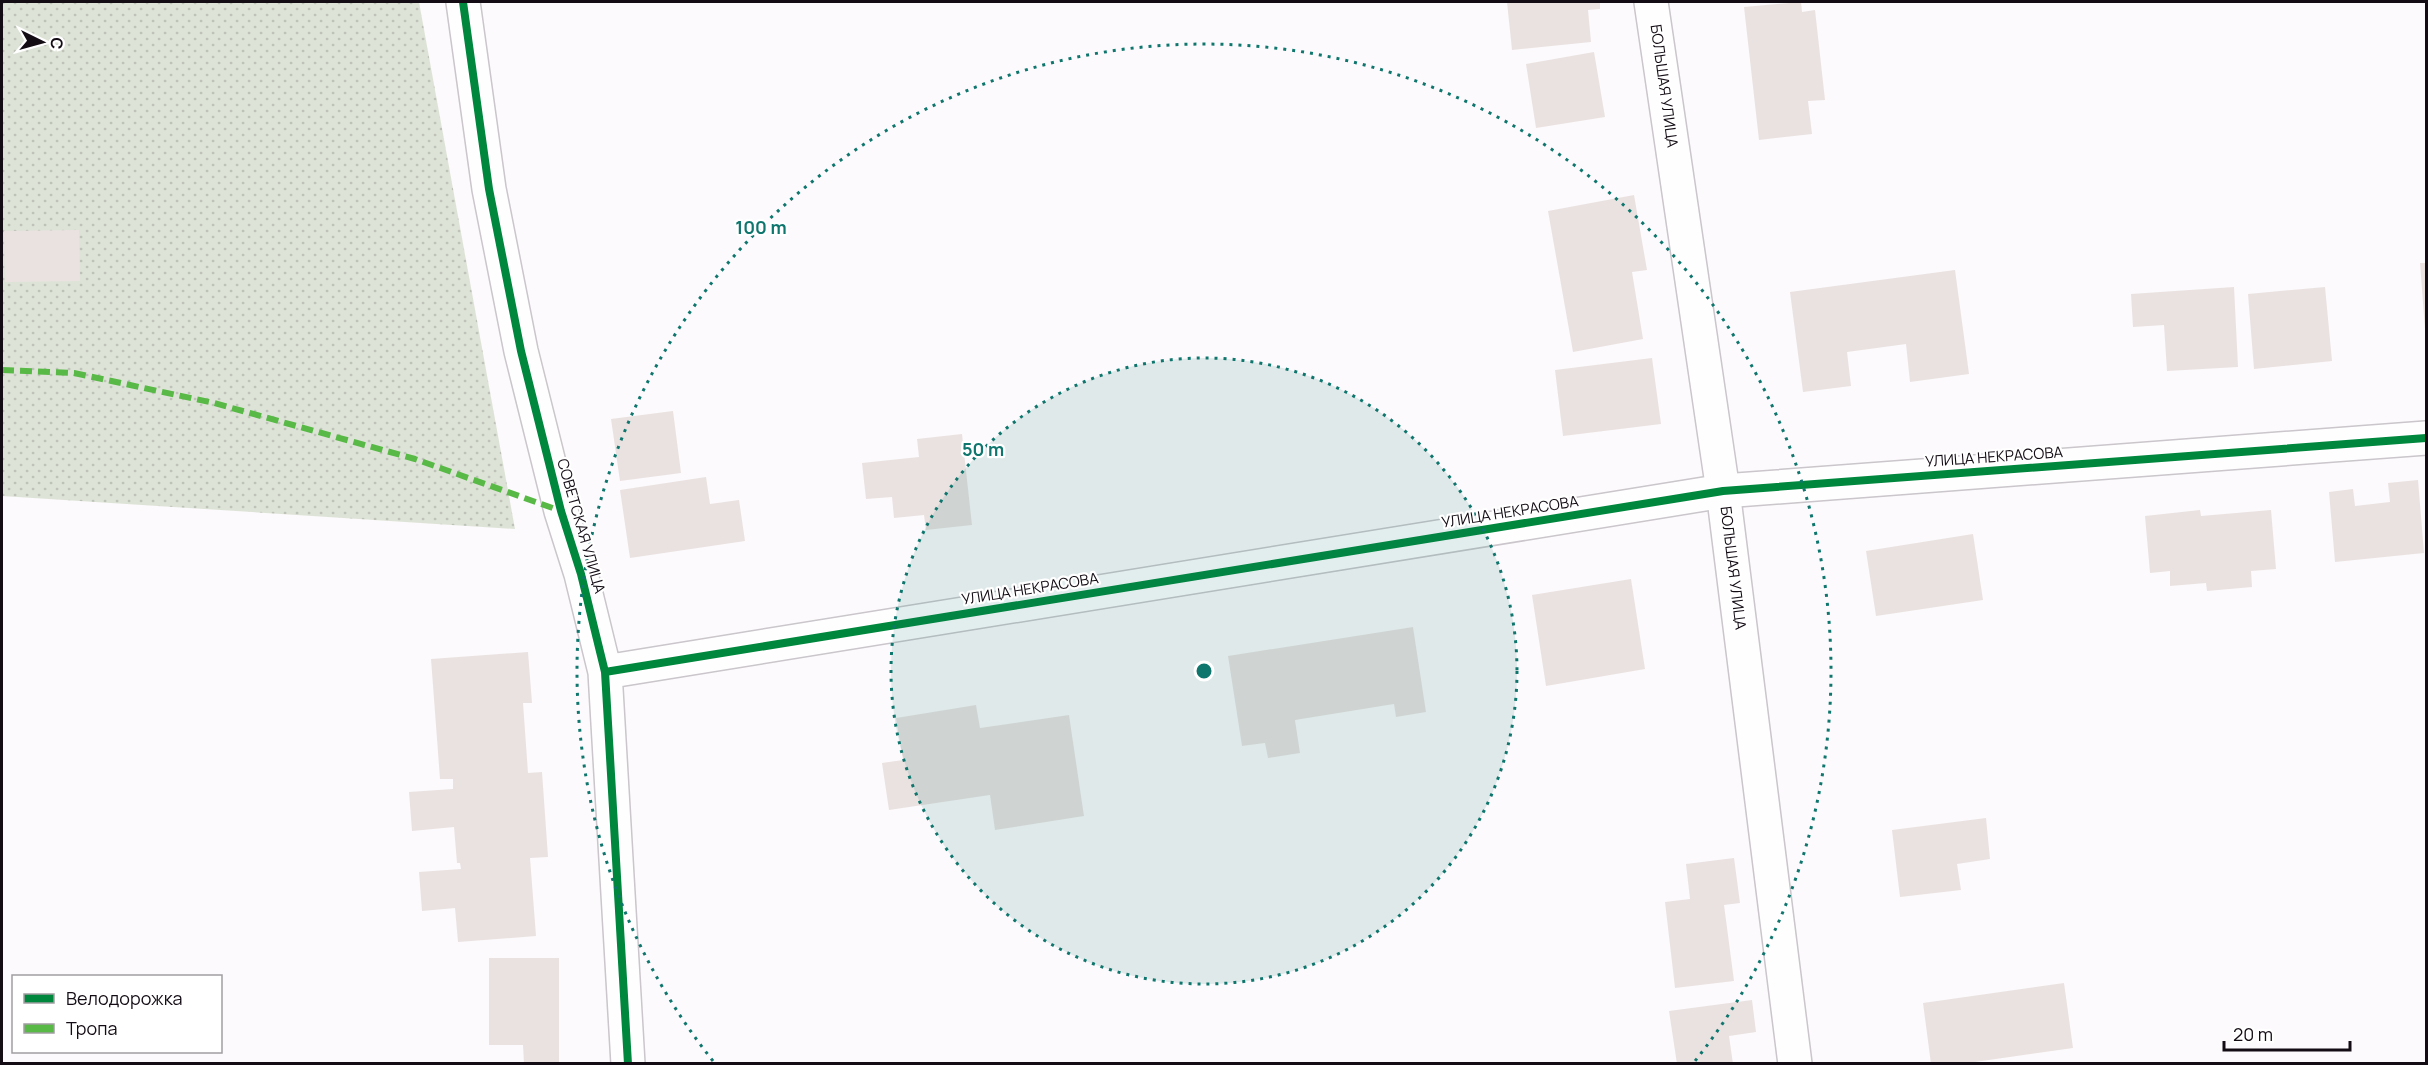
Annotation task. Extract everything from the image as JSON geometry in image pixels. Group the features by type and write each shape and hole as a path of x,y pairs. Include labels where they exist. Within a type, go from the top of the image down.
{"street":[{"name":"СОВЕТСКАЯ УЛИЦА","path":"464,2 489,189 521,351 561,511 581,574 605,672 628,1064"},
{"name":"БОЛЬШАЯ УЛИЦА","path":"1651,2 1723,491 1795,1064"},
{"name":"УЛИЦА НЕКРАСОВА","path":"605,672 1723,491 2427,438"}],"shaded area":[{"path":"2,2 419,2 515,529 2,496"}],"building":[{"path":"1507,2 1600,2 1600,9 1588,10 1591,42 1512,50"},
{"path":"1801,2 1802,12 1815,10 1825,100 1808,101 1812,134 1759,140 1744,7"},
{"path":"1594,52 1605,117 1536,128 1526,64"},
{"path":"1634,195 1647,270 1632,272 1643,339 1573,352 1548,211"},
{"path":"79,230 80,281 5,282 4,231"},
{"path":"2420,263 2426,263 2426,329 2425,329"},
{"path":"1955,270 1969,374 1910,382 1906,344 1847,352 1851,386 1803,392 1790,292"},
{"path":"2234,287 2238,367 2167,371 2164,325 2133,327 2131,294"},
{"path":"2325,287 2332,361 2254,369 2248,294"},
{"path":"1652,358 1661,424 1563,436 1555,370"},
{"path":"673,411 681,473 620,481 611,419"},
{"path":"962,434 972,525 926,530 924,515 894,518 892,497 866,499 862,463 919,457 917,439"},
{"path":"706,477 710,504 739,500 745,541 630,558 620,490"},
{"path":"2418,480 2424,553 2335,562 2329,492 2353,489 2355,506 2390,502 2388,483"},
{"path":"2200,510 2201,516 2271,510 2276,569 2251,571 2252,587 2207,591 2206,583 2170,586 2170,571 2150,573 2145,516"},
{"path":"1973,534 1983,600 1876,616 1866,551"},
{"path":"1631,579 1645,669 1546,686 1532,595"},
{"path":"1413,627 1426,712 1396,717 1394,704 1295,720 1300,753 1268,758 1265,743 1242,746 1228,656"},
{"path":"528,652 532,703 523,703 528,773 542,772 548,857 530,858 536,936 458,942 455,908 422,911 419,872 461,869 460,863 457,863 454,827 412,831 409,792 453,789 453,779 440,779 431,659"},
{"path":"976,705 980,728 1069,715 1084,816 995,830 990,795 889,810 882,763 903,760 896,718"},
{"path":"1986,818 1990,859 1957,864 1961,890 1900,897 1892,830"},
{"path":"1734,858 1740,903 1724,905 1734,981 1675,988 1665,902 1690,899 1686,864"},
{"path":"489,958 559,958 559,1064 524,1064 523,1045 489,1045"},
{"path":"2064,983 2073,1048 1961,1064 1931,1064 1923,1003"},
{"path":"1752,1000 1756,1032 1729,1036 1733,1064 1677,1064 1669,1011"}],"marked path":[{"path":"2,370 74,373 214,403 415,459 561,511"}],"cycle path":[{"path":"463,2 489,189 521,351 561,511 581,574 605,672 628,1064"},
{"path":"605,672 1723,491 2426,438"}]}
